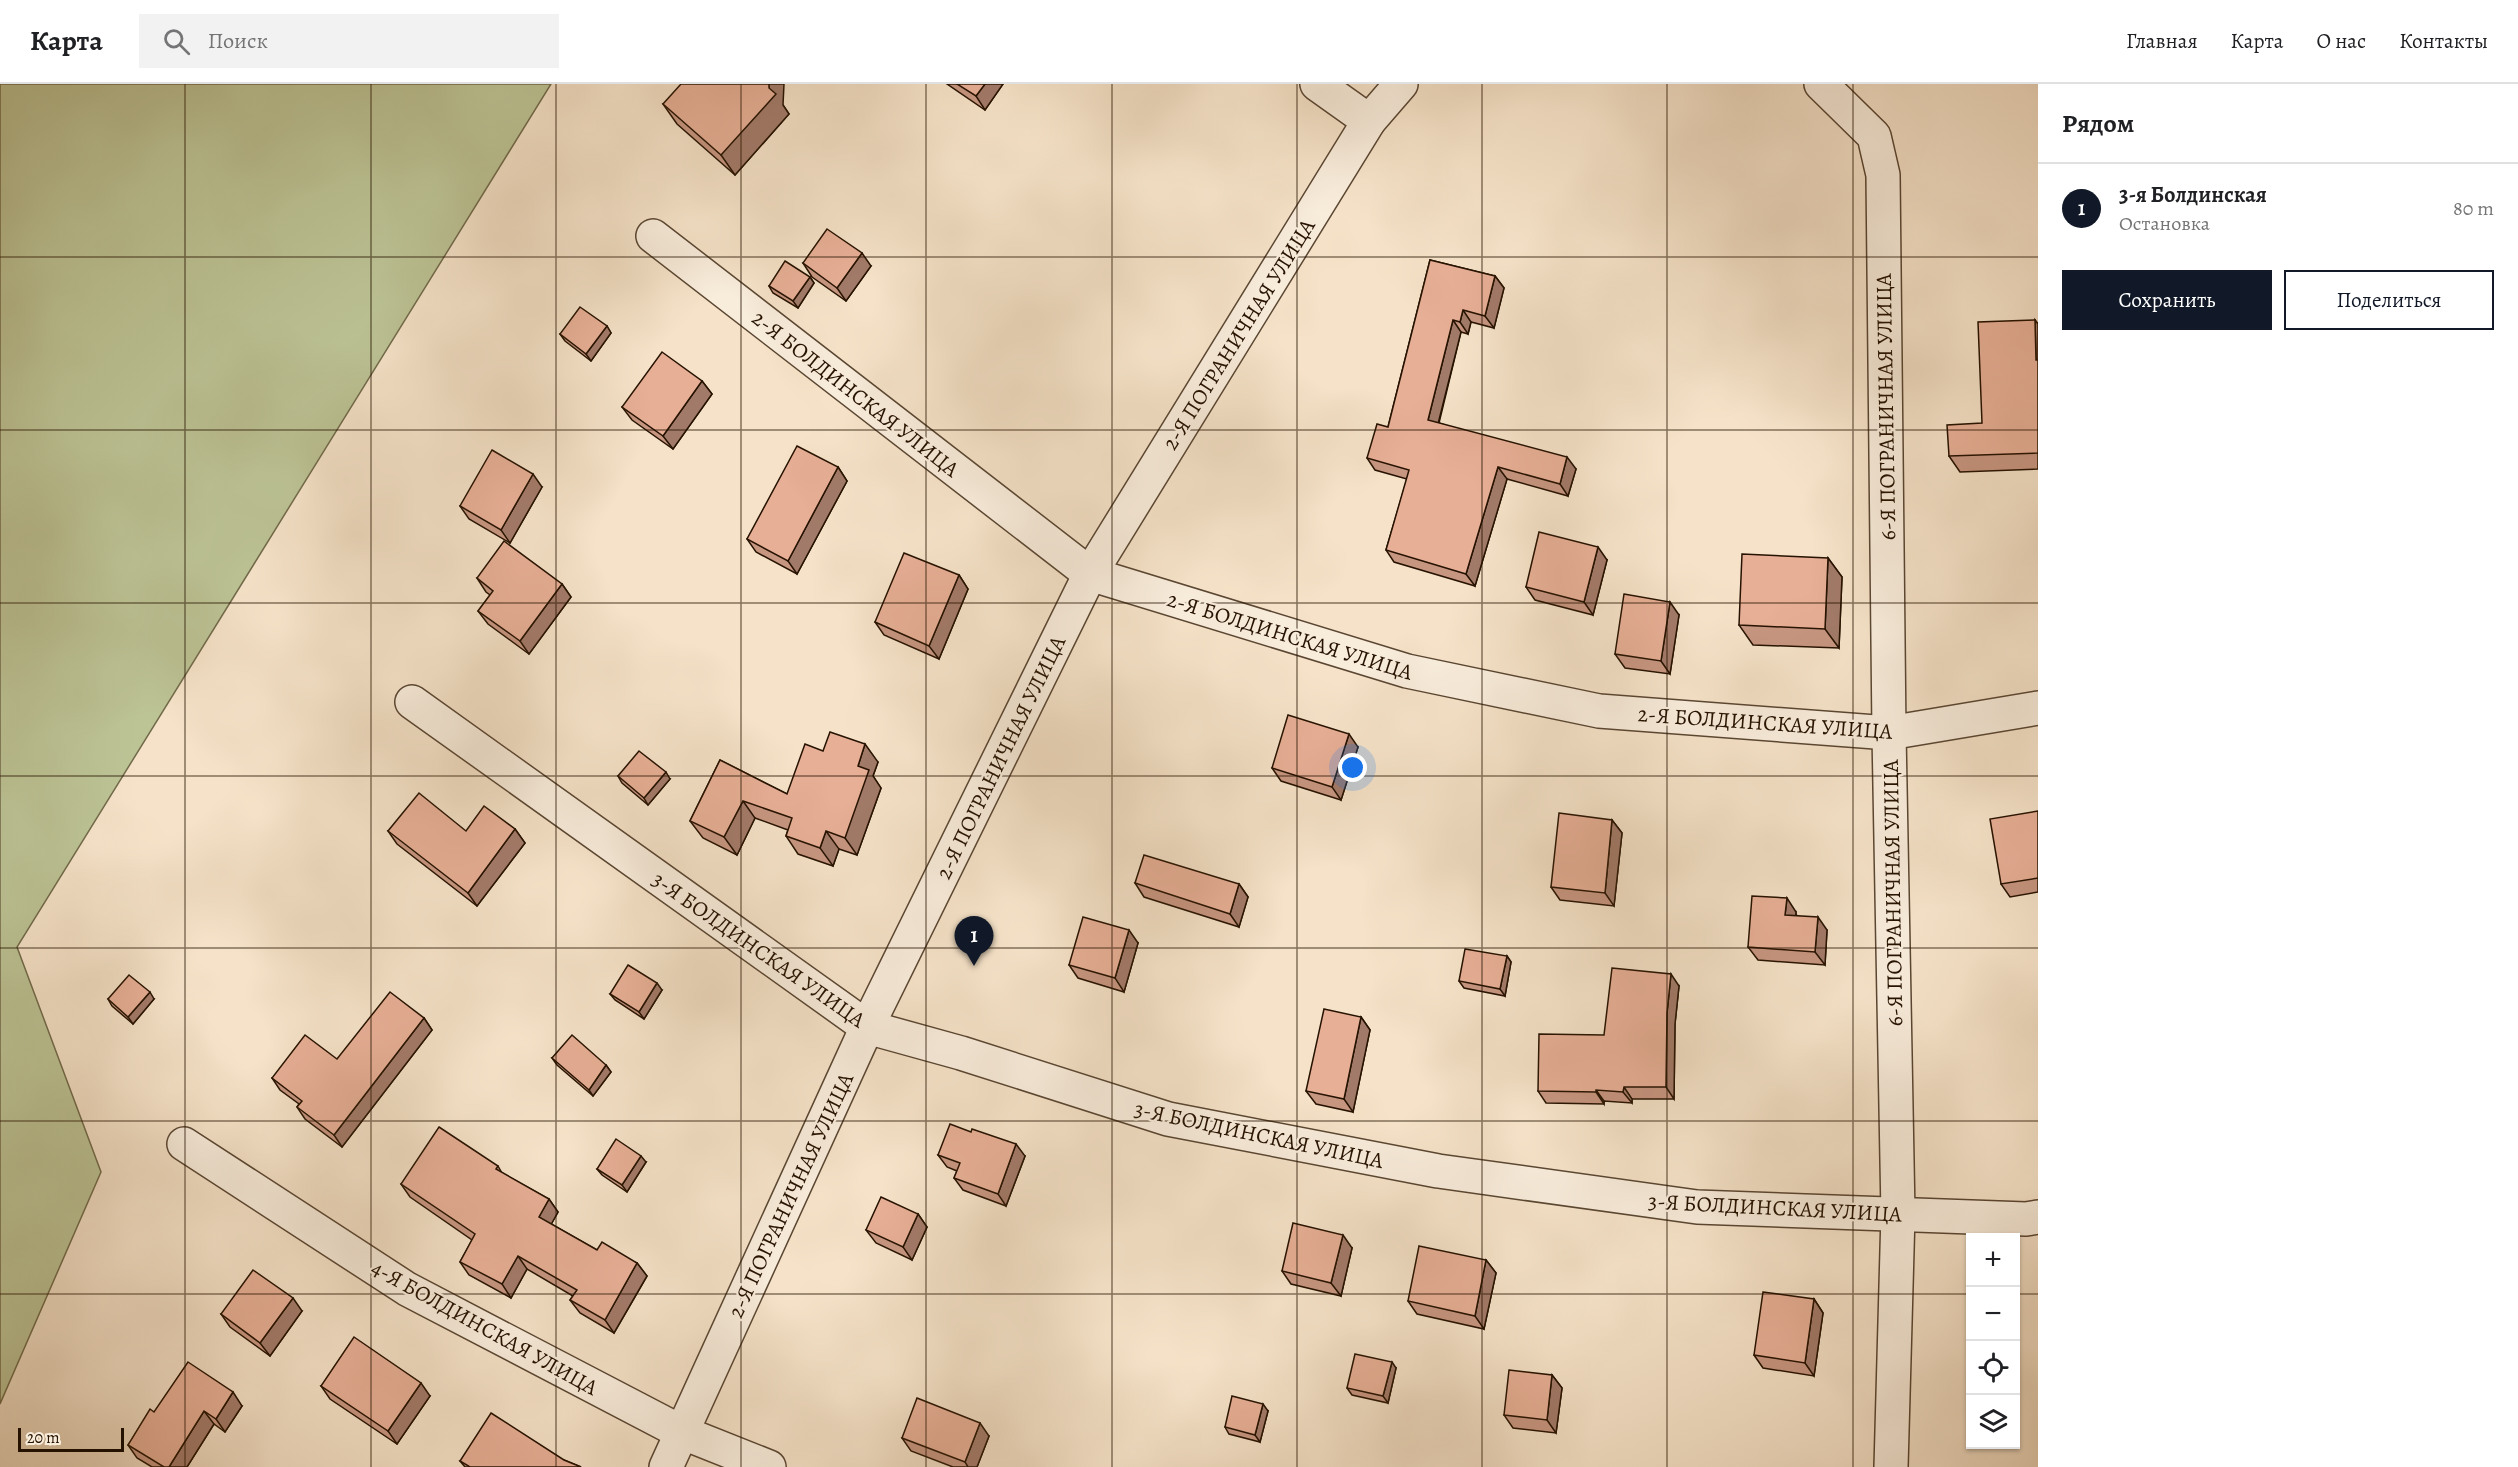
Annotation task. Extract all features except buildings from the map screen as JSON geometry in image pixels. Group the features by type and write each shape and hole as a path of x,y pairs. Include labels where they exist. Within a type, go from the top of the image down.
{"street":[{"path":"1317,84 1369,121"},
{"name":"2-Я ПОГРАНИЧНАЯ УЛИЦА","path":"666,1467 867,1027 1090,574 1369,121 1401,84"},
{"name":"6-Я ПОГРАНИЧНАЯ УЛИЦА","path":"1821,84 1874,136 1883,175 1889,734 1898,1214 1891,1467"},
{"name":"2-Я БОЛДИНСКАЯ УЛИЦА","path":"653,236 1090,574 1407,671 1599,711 1889,734 2038,708"},
{"name":"3-Я БОЛДИНСКАЯ УЛИЦА","path":"412,702 867,1027 961,1053 1168,1119 1438,1172 1697,1207 2026,1219 2038,1217"},
{"name":"4-Я БОЛДИНСКАЯ УЛИЦА","path":"184,1144 407,1289 681,1432 769,1467"}],"green space":[{"path":"0,84 551,84 17,947 101,1172 0,1404"}],"place":[{"name":"3-я Болдинская","path":"974,966"}]}
